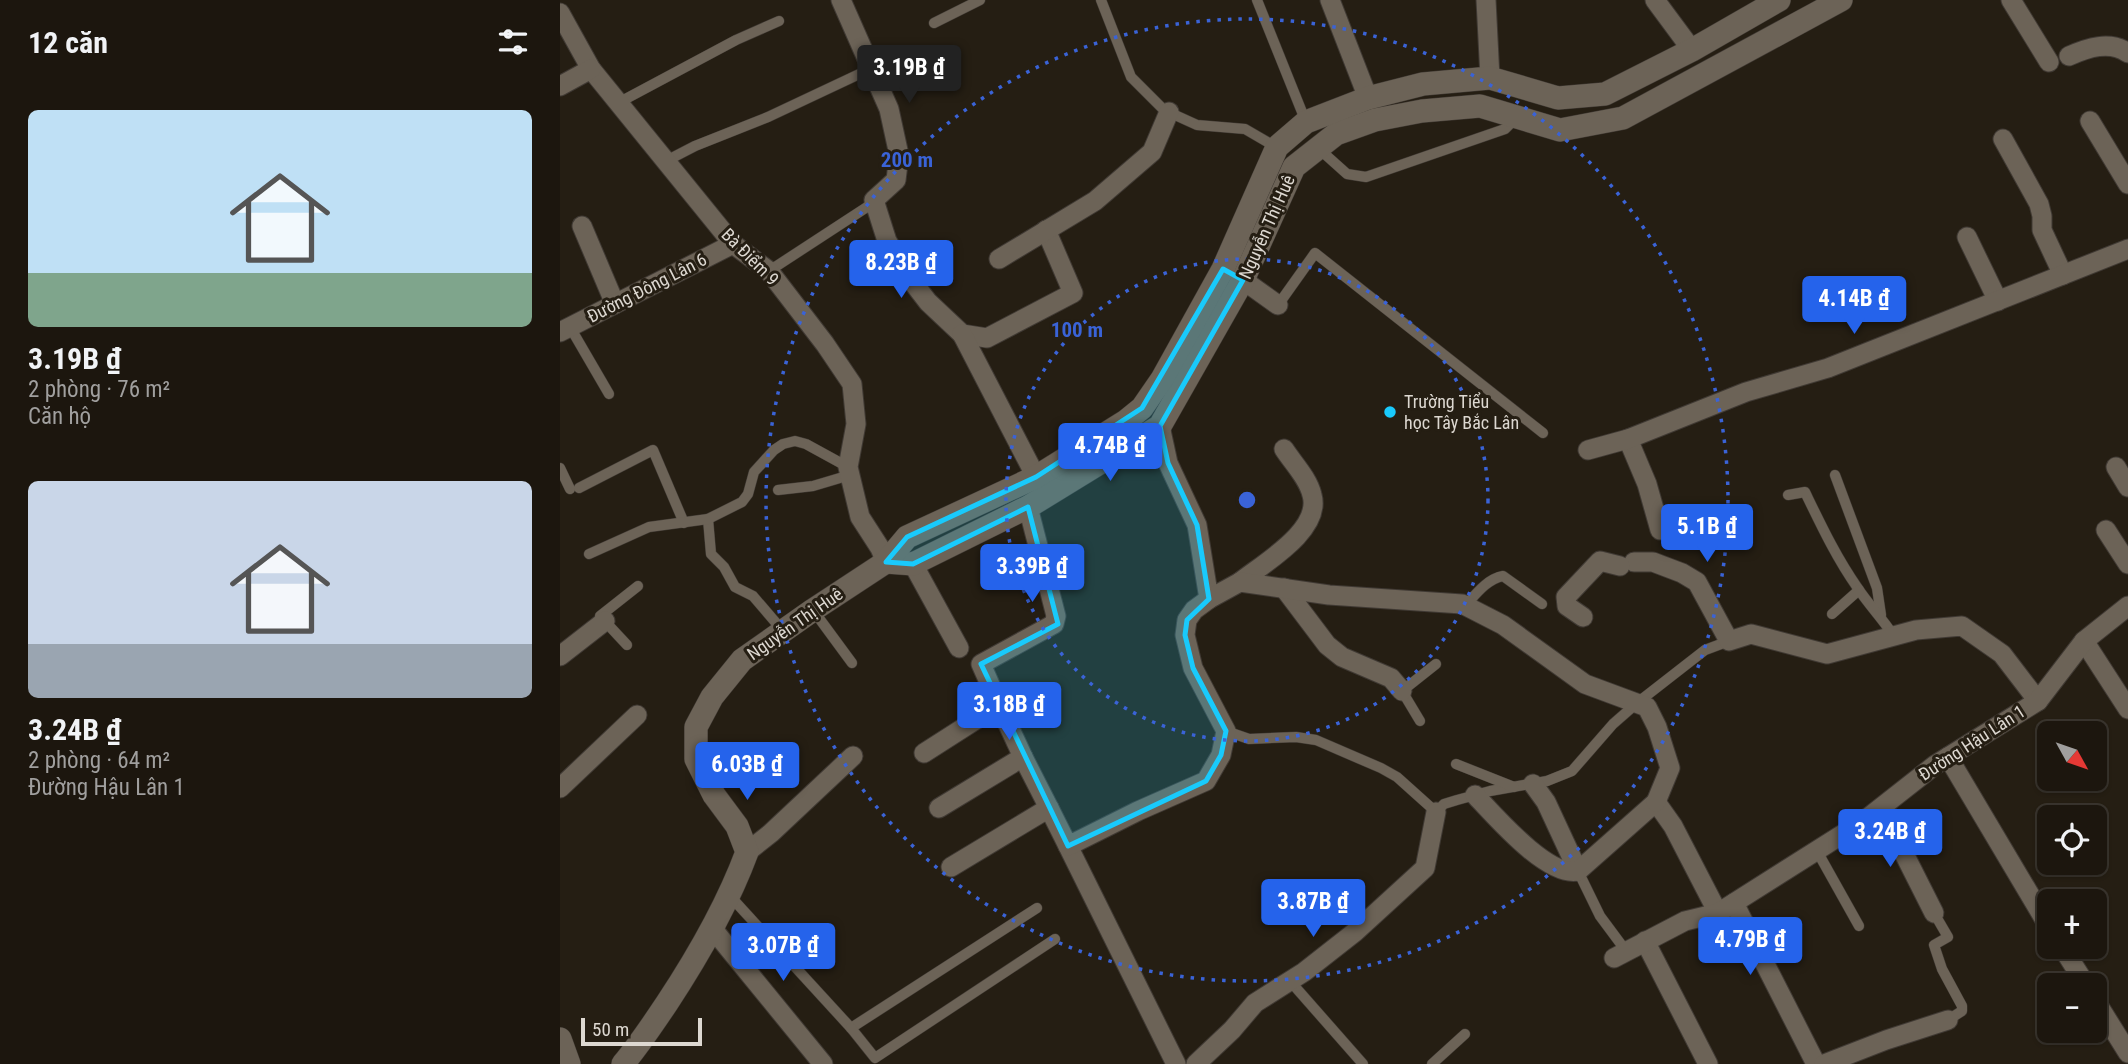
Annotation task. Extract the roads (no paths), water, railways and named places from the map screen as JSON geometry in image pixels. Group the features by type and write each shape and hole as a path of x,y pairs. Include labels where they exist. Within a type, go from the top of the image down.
{"street":[{"path":"841,0 889,109 899,155 896,180 874,200 887,241 928,302 961,334 1036,477"},
{"path":"1330,0 1368,98"},
{"path":"1486,0 1490,78"},
{"path":"1655,0 1692,50"},
{"name":"Nguyễn Thị Huê","path":"747,852 737,826 714,795 696,759 696,727 712,697 742,660 887,562 906,537 1036,477 1126,421 1142,408 1162,379 1223,269 1276,147 1306,122 1368,98 1423,84 1490,78 1559,98 1605,94 1692,50 1779,0"},
{"name":"Nguyễn Thị Huê","path":"913,564 1028,507 1160,426 1244,280 1294,167 1336,134 1375,120 1422,111 1480,106 1560,130 1623,118 1841,0"},
{"path":"2011,0 2049,62"},
{"name":"Bà Điểm 9","path":"560,13 591,69 733,244 769,271 852,384 856,424 849,471 860,517 887,562"},
{"path":"2069,56 2095,46 2118,47 2128,53"},
{"path":"560,86 591,69"},
{"path":"999,259 1095,201 1152,152 1169,112"},
{"path":"2090,121 2128,184"},
{"path":"2003,139 2039,204 2042,230 2063,275"},
{"path":"582,226 615,304"},
{"path":"961,334 987,338 1073,293 1046,230"},
{"path":"1967,237 1998,300"},
{"name":"Đường Đông Lân 6","path":"565,329 733,244"},
{"path":"1588,450 1628,439 1746,392 1828,368 2128,249"},
{"path":"1223,269 1244,280 1278,305"},
{"path":"1160,426 1168,463 1197,526 1209,599"},
{"path":"1628,439 1647,484 1660,530"},
{"path":"1068,846 1206,781 1221,755 1226,731 1193,668 1185,635 1187,620 1194,610 1240,582 1298,536 1309,523 1313,496 1307,482 1284,449"},
{"path":"2116,467 2128,487"},
{"path":"1028,507 1055,616 1054,624 981,664 1023,757 1176,1064"},
{"path":"2106,530 2128,564"},
{"path":"1583,617 1567,606 1566,597 1600,561 1627,564 1653,562 1697,582 1729,641 1751,634 1827,654 1916,629 1962,626 2002,654 2038,701"},
{"path":"887,562 913,564 959,648"},
{"path":"1240,582 1329,595 1465,606 1503,625 1585,684 1647,707 1670,768 1656,802 1578,872 1570,873 1555,867 1528,847 1475,795"},
{"path":"1284,588 1326,645 1335,652 1391,678 1402,691"},
{"name":"Đường Hậu Lân 1","path":"1620,955 1685,921 1726,908 1817,851 1948,757 2038,701 2084,641 2128,606"},
{"path":"560,656 605,621"},
{"path":"2084,641 2128,709"},
{"path":"924,752 999,705"},
{"path":"560,788 637,715"},
{"path":"623,1064 688,971 730,896 747,852 853,757"},
{"path":"939,808 1023,757"},
{"path":"1948,757 2037,907"},
{"path":"1524,786 1546,802 1578,872"},
{"path":"1656,802 1726,908 1816,1064"},
{"path":"1881,807 1934,913"},
{"path":"951,867 1049,808"},
{"path":"1196,1064 1233,1030 1255,1003 1290,981 1355,932 1425,868 1436,813"},
{"path":"712,928 823,1064"},
{"path":"1645,941 1708,1064"},
{"path":"2107,1019 2128,1053"},
{"path":"1824,1064 1948,1020"},
{"path":"560,1039 569,1064"}],"lane":[{"path":"1101,0 1131,77 1169,112 1197,125 1245,130 1276,147"},
{"path":"1257,0 1306,122"},
{"path":"934,23 978,1"},
{"path":"618,103 779,20"},
{"path":"666,161 870,69"},
{"path":"1318,148 1347,174 1366,177 1505,129 1517,117"},
{"path":"769,271 874,200"},
{"path":"1278,305 1315,253 1543,433"},
{"path":"565,329 609,394"},
{"path":"589,554 649,527 708,519 742,502 748,494 754,472 783,444 795,441 806,443 849,471"},
{"path":"560,468 574,488 653,450 684,523"},
{"path":"778,490 813,486 849,471"},
{"path":"1835,475 1877,588 1881,615"},
{"path":"1788,495 1805,492 1831,547 1893,635"},
{"path":"708,519 711,554 724,567 735,587 753,596 783,631"},
{"path":"1465,606 1482,588 1497,577 1503,576 1542,604"},
{"path":"627,645 600,615 638,586"},
{"path":"1832,614 1859,590"},
{"path":"813,610 852,663"},
{"path":"1226,731 1249,739 1296,737 1316,740 1389,772 1436,813 1444,804 1524,786 1572,771 1613,724 1637,703 1705,650 1729,641"},
{"path":"1420,722 1402,691 1436,664"},
{"path":"1456,764 1524,786"},
{"path":"1817,851 1859,926"},
{"path":"1578,872 1620,955"},
{"path":"730,896 851,1028 875,1058 1055,939"},
{"path":"851,1028 1037,908"},
{"path":"1934,913 1948,937 1934,945 1942,969 1962,1006 1962,1011 1948,1020"},
{"path":"1290,981 1363,1064"},
{"path":"1432,1064 1465,1034"}],"place":[{"name":"Trường Tiểu học Tây Bắc Lân","path":"1390,412"}]}
